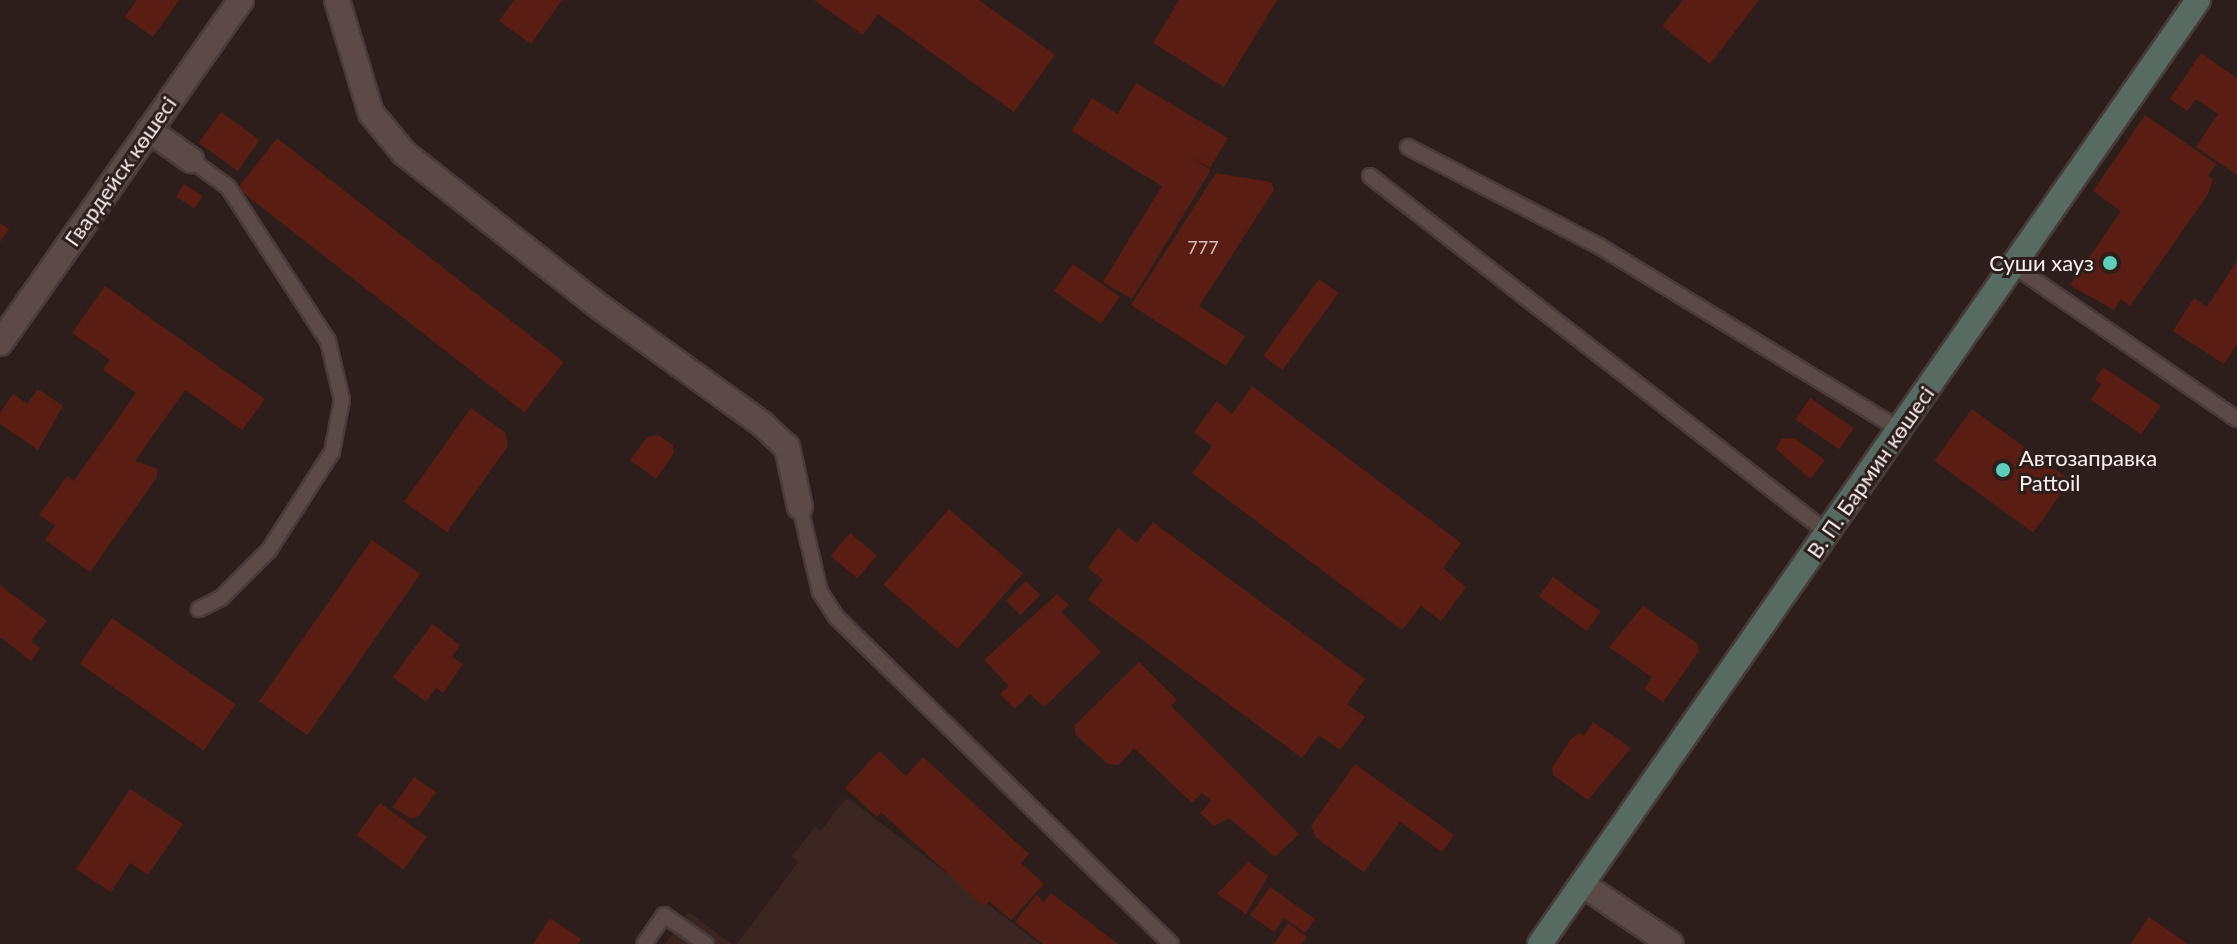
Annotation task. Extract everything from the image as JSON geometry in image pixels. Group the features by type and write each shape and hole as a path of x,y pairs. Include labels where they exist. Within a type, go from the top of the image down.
{"street":[{"name":"Гвардейск көшесі","path":"0,343 241,0"},
{"path":"337,0 371,113 404,153 600,307 762,424 787,447 800,507"},
{"name":"В. П. Бармин көшесі","path":"1540,944 2198,0"},
{"path":"149,130 191,160"},
{"path":"1582,884 1671,944"}],"lane":[{"path":"1408,147 1599,246 1900,430"},
{"path":"191,160 228,187 328,341 342,400 332,452 269,550 221,598 199,609"},
{"path":"1370,176 1828,533"},
{"path":"2014,266 2237,419"},
{"path":"800,507 820,592 836,617 1171,944"},
{"path":"644,944 664,915 706,944"}],"shaded area":[{"path":"845,799 852,801 1040,944 737,944 798,862 792,856 815,827 821,831"},
{"path":"689,912 731,944 665,944"}],"building":[{"path":"137,0 179,0 153,37 125,17"},
{"path":"514,0 562,0 531,44 499,21"},
{"path":"814,0 979,0 1055,55 1014,112 878,14 863,35"},
{"path":"1179,0 1277,0 1224,87 1153,43"},
{"path":"1683,0 1759,0 1710,64 1662,26"},
{"path":"2201,53 2237,78 2237,175 2196,147 2218,114 2196,99 2187,111 2170,99"},
{"path":"1136,83 1228,138 1210,168 1189,156 1211,170 1132,299 1103,282 1162,186 1072,131 1092,98 1118,114"},
{"path":"221,112 260,140 237,171 199,143"},
{"path":"2145,115 2216,164 2208,176 2213,179 2208,194 2130,306 2121,299 2114,310 2070,285 2121,211 2093,191"},
{"path":"277,138 564,362 524,413 238,188"},
{"path":"1216,173 1271,182 1274,190 1199,306 1245,336 1226,366 1131,305"},
{"path":"184,184 203,196 195,208 176,197"},
{"path":"0,223 9,229 0,242"},
{"path":"2237,261 2237,344 2224,364 2173,331 2194,298 2207,307"},
{"path":"1073,264 1120,297 1101,324 1054,291"},
{"path":"1319,279 1338,293 1283,370 1263,356"},
{"path":"105,286 265,399 242,430 185,390 135,461 158,469 157,477 90,572 45,540 55,526 39,515 67,476 74,481 136,393 103,370 110,360 72,333"},
{"path":"2103,367 2161,406 2141,434 2091,400 2101,384 2095,380"},
{"path":"1252,386 1461,543 1443,568 1466,587 1441,621 1421,606 1402,630 1192,473 1212,446 1194,432 1217,401 1232,414"},
{"path":"38,389 63,406 38,450 0,424 0,413 13,394 27,404"},
{"path":"1810,398 1854,428 1839,449 1795,420"},
{"path":"471,408 506,433 508,446 447,532 404,502"},
{"name":"Автозаправка Pattoil","path":"1972,409 2071,481 2033,532 1934,461"},
{"path":"658,435 673,445 674,453 656,479 630,460 647,437"},
{"path":"1794,438 1825,460 1810,479 1776,449 1781,439"},
{"path":"949,509 1023,573 957,649 883,584"},
{"path":"1153,522 1365,679 1347,704 1365,717 1340,750 1319,735 1302,758 1088,600 1103,580 1088,568 1118,528 1137,543"},
{"path":"850,533 877,555 858,578 831,556"},
{"path":"372,540 420,574 307,735 259,701"},
{"path":"1553,577 1601,612 1587,631 1539,596"},
{"path":"1026,581 1040,595 1020,615 1006,601"},
{"path":"0,585 47,621 31,641 40,648 31,661 0,637"},
{"path":"1057,594 1069,605 1061,612 1101,652 1044,707 1030,694 1015,709 1000,694 1009,686 984,660"},
{"path":"1643,606 1697,643 1699,651 1663,702 1644,689 1652,677 1609,647"},
{"path":"112,618 236,705 204,750 80,664"},
{"path":"432,624 460,645 452,657 463,664 443,693 436,688 426,702 393,677"},
{"path":"1139,662 1177,700 1171,706 1299,834 1275,857 1229,818 1214,826 1200,813 1211,801 1202,793 1192,803 1134,748 1118,765 1108,764 1076,735 1074,726"},
{"path":"1593,722 1631,748 1588,800 1553,775 1552,768 1570,740 1579,733 1584,736"},
{"path":"879,751 906,776 923,757 1029,854 1021,863 1044,884 1011,920 989,901 984,907 881,812 877,817 845,788"},
{"path":"1355,764 1454,835 1442,852 1400,822 1364,872 1316,838 1311,826"},
{"path":"414,777 436,792 419,816 411,819 393,807"},
{"path":"130,789 183,824 148,875 130,863 111,892 76,869"},
{"path":"380,803 427,837 403,869 356,835"},
{"path":"1248,862 1268,876 1246,914 1217,894"},
{"path":"1270,887 1315,919 1305,933 1284,918 1274,932 1250,915"},
{"path":"1051,893 1118,944 1043,944 1015,922 1036,895 1044,902"},
{"path":"2149,917 2188,944 2131,944"},
{"path":"550,918 581,939 578,944 533,944"},
{"path":"1288,923 1307,937 1302,944 1274,944"}],"place":[{"name":"Суши хауз","path":"2110,263"},
{"name":"Автозаправка Pattoil","path":"2003,470"}]}
